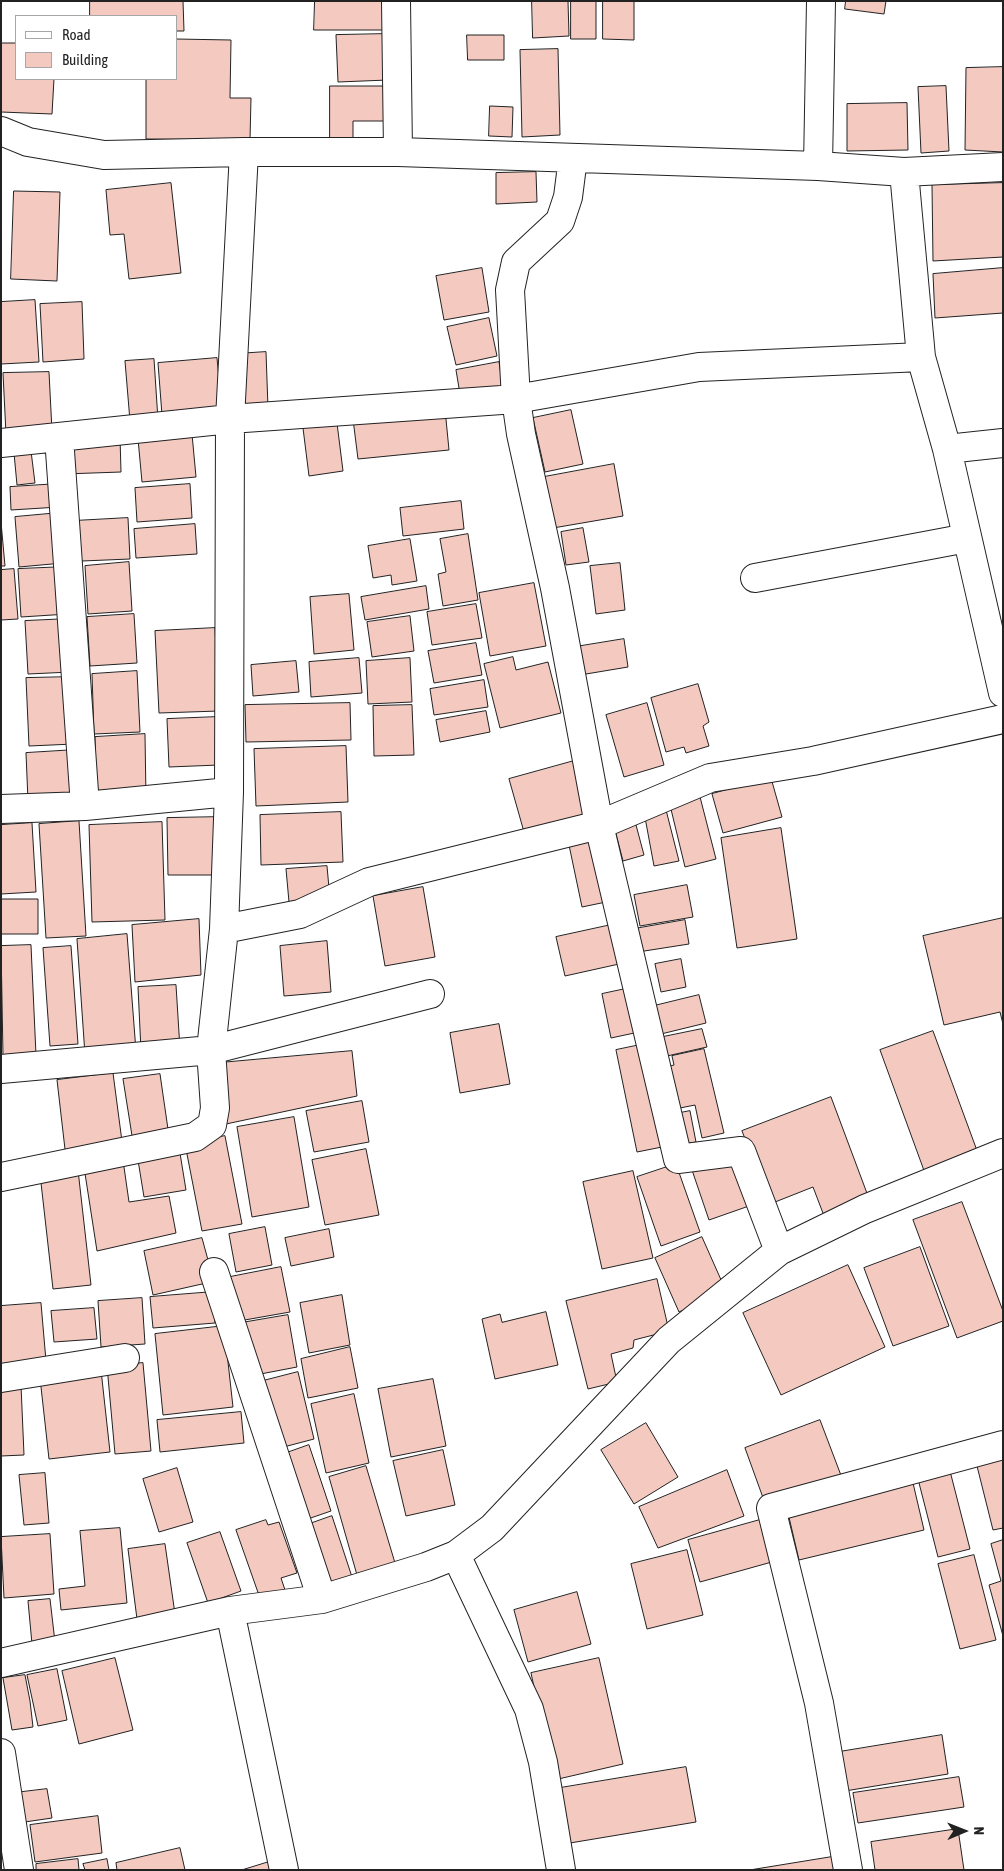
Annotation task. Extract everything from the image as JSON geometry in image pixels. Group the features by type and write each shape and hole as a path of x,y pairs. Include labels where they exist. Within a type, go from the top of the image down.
{"street":[{"path":"396,1 398,152"},
{"path":"818,166 821,1"},
{"path":"1,131 28,142 104,156 244,152 398,152 818,166 904,172 1003,167"},
{"path":"1,1177 195,1137 212,1125 215,1108 211,1050 224,929 229,792 230,419 244,152"},
{"path":"573,158 568,197 560,221 516,262 510,290 516,399 520,434 555,588 600,825 678,1159 741,1152 779,1251"},
{"path":"904,172 921,357 947,449 1003,693"},
{"path":"1,442 230,419 516,399 699,367 921,357"},
{"path":"59,437 85,806"},
{"path":"947,449 1003,443"},
{"path":"755,578 967,538"},
{"path":"224,929 300,914 369,882 600,825 710,778 813,761 1003,719"},
{"path":"1,809 85,806 229,792"},
{"path":"1,1069 211,1050 430,994"},
{"path":"1,1663 230,1611 322,1598 426,1567 456,1555 492,1528 669,1340 779,1251 866,1209 1003,1153"},
{"path":"214,1272 322,1598"},
{"path":"1,1378 125,1358"},
{"path":"848,1870 819,1703 771,1508 1003,1445"},
{"path":"456,1555 529,1708 543,1762 561,1870"},
{"path":"230,1611 284,1870"},
{"path":"1,1753 19,1870"}],"building":[{"path":"90,1 183,1 184,31 178,31 178,15 90,15"},
{"path":"315,1 386,1 386,30 314,30"},
{"path":"532,1 568,1 569,36 533,38"},
{"path":"571,1 596,1 596,39 571,39"},
{"path":"603,1 634,1 634,40 603,39"},
{"path":"846,1 886,1 884,14 845,9"},
{"path":"386,34 388,80 338,82 336,35"},
{"path":"467,35 504,35 504,60 468,60"},
{"path":"178,39 231,40 230,98 251,98 250,140 146,139 146,80 178,80"},
{"path":"1,43 15,43 15,80 54,80 52,114 1,112"},
{"path":"558,49 560,135 522,137 520,50"},
{"path":"1003,67 1003,152 965,150 966,68"},
{"path":"330,86 389,86 389,121 353,121 353,144 330,144"},
{"path":"946,86 949,151 921,153 918,87"},
{"path":"907,103 908,150 847,151 847,104"},
{"path":"490,106 513,107 512,137 489,136"},
{"path":"536,172 537,202 496,204 496,173"},
{"path":"171,183 181,273 129,279 124,234 110,235 106,190"},
{"path":"1003,183 1003,257 933,261 932,185"},
{"path":"14,191 60,192 57,281 11,279"},
{"path":"482,268 489,312 444,320 436,276"},
{"path":"1003,268 1003,313 935,318 933,274"},
{"path":"35,300 39,362 1,364 1,302"},
{"path":"82,302 84,359 43,362 40,304"},
{"path":"489,318 497,356 456,365 447,327"},
{"path":"266,352 268,408 238,410 235,354"},
{"path":"217,358 222,410 162,415 158,363"},
{"path":"154,359 158,420 130,421 125,361"},
{"path":"499,362 503,387 460,394 456,370"},
{"path":"49,372 52,431 6,434 3,373"},
{"path":"445,409 449,450 358,459 353,419"},
{"path":"571,410 583,464 545,472 533,418"},
{"path":"337,423 343,471 309,476 303,428"},
{"path":"192,434 196,477 142,482 138,439"},
{"path":"120,437 121,472 64,474 62,440"},
{"path":"31,451 35,483 17,485 14,453"},
{"path":"614,464 623,516 553,528 544,477"},
{"path":"58,484 59,507 11,510 10,487"},
{"path":"190,484 192,518 137,522 135,488"},
{"path":"461,501 464,529 403,536 400,508"},
{"path":"59,513 63,563 19,567 15,517"},
{"path":"128,518 130,559 82,561 71,544 73,521"},
{"path":"1,522 5,566 1,566"},
{"path":"195,524 197,554 136,558 134,529"},
{"path":"583,528 589,562 566,565 561,532"},
{"path":"468,534 478,600 443,606 438,574 446,572 440,539"},
{"path":"410,539 417,581 392,585 391,575 373,578 368,546"},
{"path":"129,562 132,611 88,614 85,566"},
{"path":"620,563 625,610 596,614 590,566"},
{"path":"65,567 68,614 21,617 18,569"},
{"path":"14,569 18,619 1,620 1,570"},
{"path":"534,583 546,646 490,656 479,593"},
{"path":"426,586 429,609 365,620 361,597"},
{"path":"349,594 354,650 314,654 310,597"},
{"path":"476,604 482,638 432,645 427,612"},
{"path":"134,614 137,663 90,666 87,617"},
{"path":"410,616 414,651 372,657 367,622"},
{"path":"68,619 71,672 28,674 25,621"},
{"path":"215,628 219,711 159,713 155,631"},
{"path":"624,639 628,667 574,676 569,648"},
{"path":"476,643 482,675 434,683 428,651"},
{"path":"513,657 516,670 548,662 561,713 500,728 484,664"},
{"path":"359,658 362,693 311,697 309,662"},
{"path":"410,658 412,702 368,704 366,661"},
{"path":"296,661 299,692 253,696 251,665"},
{"path":"137,671 140,732 94,734 92,674"},
{"path":"72,677 74,744 29,746 26,678"},
{"path":"484,680 488,707 434,715 430,689"},
{"path":"698,684 709,722 703,726 709,746 686,753 684,747 666,752 651,698"},
{"path":"350,703 351,740 246,742 245,705"},
{"path":"647,703 664,765 624,777 606,715"},
{"path":"412,705 414,755 374,756 373,706"},
{"path":"486,711 490,732 440,742 436,720"},
{"path":"217,717 219,765 169,767 167,719"},
{"path":"145,734 146,798 96,800 95,737"},
{"path":"346,746 348,802 256,806 254,749"},
{"path":"75,750 78,799 28,801 26,753"},
{"path":"574,761 589,814 524,832 509,779"},
{"path":"771,778 782,817 723,833 712,794"},
{"path":"699,793 716,859 685,867 669,801"},
{"path":"664,802 679,861 654,866 644,812"},
{"path":"341,812 343,862 261,865 260,815"},
{"path":"221,817 222,875 168,875 167,818"},
{"path":"79,821 86,936 46,938 39,824"},
{"path":"162,822 165,920 92,922 89,825"},
{"path":"32,823 36,892 1,894 1,825"},
{"path":"636,825 644,855 623,861 615,830"},
{"path":"781,828 797,939 737,948 721,838"},
{"path":"592,840 606,902 582,907 569,845"},
{"path":"327,866 330,899 289,902 286,869"},
{"path":"687,885 693,917 640,926 634,895"},
{"path":"423,887 435,957 385,966 373,896"},
{"path":"1,899 38,899 38,934 1,934"},
{"path":"1003,918 1003,1024 1000,1012 944,1025 923,936"},
{"path":"199,919 201,975 135,982 132,925"},
{"path":"685,920 689,944 638,952 634,929"},
{"path":"611,925 619,964 565,976 556,937"},
{"path":"127,934 136,1051 85,1055 77,939"},
{"path":"327,941 331,992 284,996 280,946"},
{"path":"31,945 36,1055 3,1056 1,946"},
{"path":"71,946 78,1044 50,1046 43,948"},
{"path":"681,959 686,987 661,992 655,964"},
{"path":"176,985 180,1049 141,1051 138,987"},
{"path":"630,988 639,1032 611,1038 602,994"},
{"path":"699,995 706,1023 661,1034 654,1006"},
{"path":"499,1024 510,1084 460,1093 450,1033"},
{"path":"702,1029 707,1047 667,1056 663,1037"},
{"path":"933,1031 979,1156 926,1176 880,1050"},
{"path":"645,1044 667,1146 637,1152 616,1050"},
{"path":"704,1049 724,1133 702,1138 695,1105 675,1109 666,1067 674,1065 672,1056"},
{"path":"352,1051 357,1096 226,1124 219,1063"},
{"path":"113,1073 123,1149 66,1158 57,1080"},
{"path":"160,1074 169,1136 133,1142 123,1079"},
{"path":"831,1097 871,1204 826,1221 813,1187 770,1204 742,1131"},
{"path":"362,1101 369,1142 314,1152 306,1111"},
{"path":"690,1111 696,1142 681,1145 675,1114"},
{"path":"294,1117 309,1207 252,1217 237,1127"},
{"path":"225,1136 242,1224 202,1231 185,1144"},
{"path":"179,1147 186,1190 144,1197 137,1154"},
{"path":"366,1149 379,1215 325,1225 312,1160"},
{"path":"731,1156 749,1206 709,1220 692,1170"},
{"path":"123,1160 129,1202 169,1196 176,1233 97,1251 84,1167"},
{"path":"676,1164 700,1232 661,1246 637,1177"},
{"path":"78,1170 91,1285 53,1289 40,1174"},
{"path":"633,1171 653,1258 602,1269 583,1182"},
{"path":"962,1202 1003,1311 1003,1321 957,1338 913,1220"},
{"path":"265,1227 272,1265 236,1272 229,1234"},
{"path":"329,1229 334,1257 291,1266 285,1238"},
{"path":"702,1237 726,1291 679,1312 655,1258"},
{"path":"202,1238 211,1282 153,1295 144,1251"},
{"path":"920,1247 949,1326 893,1346 864,1268"},
{"path":"848,1265 885,1347 781,1395 743,1313"},
{"path":"281,1267 290,1312 239,1321 230,1277"},
{"path":"657,1279 669,1331 634,1340 633,1348 611,1354 617,1382 588,1389 566,1301"},
{"path":"213,1292 215,1323 153,1328 150,1297"},
{"path":"342,1295 350,1345 309,1353 300,1303"},
{"path":"142,1298 145,1344 101,1347 98,1301"},
{"path":"41,1303 46,1361 1,1365 1,1306"},
{"path":"94,1308 97,1339 54,1342 51,1311"},
{"path":"546,1312 558,1365 495,1379 482,1319 500,1314 502,1322"},
{"path":"288,1315 297,1367 250,1376 241,1323"},
{"path":"224,1326 233,1407 163,1415 155,1334"},
{"path":"350,1347 358,1388 308,1398 301,1359"},
{"path":"143,1363 151,1451 115,1454 107,1366"},
{"path":"101,1370 110,1452 49,1459 40,1378"},
{"path":"298,1372 314,1439 276,1449 259,1382"},
{"path":"433,1379 446,1446 391,1457 378,1389"},
{"path":"21,1385 24,1455 1,1456 1,1386"},
{"path":"354,1394 369,1463 326,1473 311,1404"},
{"path":"241,1412 244,1443 160,1452 157,1420"},
{"path":"820,1420 842,1478 766,1506 745,1448"},
{"path":"646,1423 678,1477 634,1504 601,1450"},
{"path":"309,1445 331,1511 299,1522 278,1456"},
{"path":"443,1450 455,1505 406,1516 393,1461"},
{"path":"1003,1455 1003,1528 993,1530 976,1462"},
{"path":"366,1466 395,1563 357,1575 329,1477"},
{"path":"177,1468 193,1522 159,1532 143,1479"},
{"path":"727,1470 744,1516 658,1548 639,1507"},
{"path":"950,1471 970,1549 938,1557 918,1479"},
{"path":"45,1473 49,1523 24,1525 19,1475"},
{"path":"913,1483 924,1530 799,1560 788,1513"},
{"path":"332,1516 353,1580 322,1591 301,1527"},
{"path":"767,1518 779,1560 700,1582 688,1540"},
{"path":"266,1520 268,1525 279,1522 297,1573 281,1578 286,1593 261,1601 236,1530"},
{"path":"120,1528 127,1603 61,1610 59,1589 85,1586 80,1531"},
{"path":"220,1532 241,1591 208,1603 187,1543"},
{"path":"50,1534 54,1594 4,1598 1,1537"},
{"path":"1003,1540 1003,1636 989,1585 1001,1581 991,1544"},
{"path":"165,1544 175,1614 137,1619 128,1549"},
{"path":"687,1550 703,1615 647,1629 631,1564"},
{"path":"974,1555 996,1640 960,1649 938,1564"},
{"path":"577,1592 591,1644 528,1662 514,1610"},
{"path":"50,1599 55,1642 32,1644 28,1601"},
{"path":"115,1658 133,1730 79,1744 62,1671"},
{"path":"599,1658 623,1764 554,1780 531,1673"},
{"path":"57,1669 67,1720 38,1726 27,1675"},
{"path":"25,1675 33,1727 12,1730 3,1678"},
{"path":"942,1735 948,1774 845,1791 839,1752"},
{"path":"686,1767 696,1822 570,1843 560,1788"},
{"path":"959,1777 964,1807 858,1823 853,1793"},
{"path":"47,1789 52,1818 18,1823 14,1793"},
{"path":"98,1816 102,1853 35,1862 30,1825"},
{"path":"958,1829 964,1870 875,1870 871,1842"},
{"path":"180,1848 185,1870 117,1870 116,1863"},
{"path":"838,1856 841,1870 750,1870"},
{"path":"78,1859 79,1870 36,1870 36,1864"},
{"path":"107,1859 109,1870 85,1870 83,1864"},
{"path":"269,1862 271,1870 242,1870"}]}
